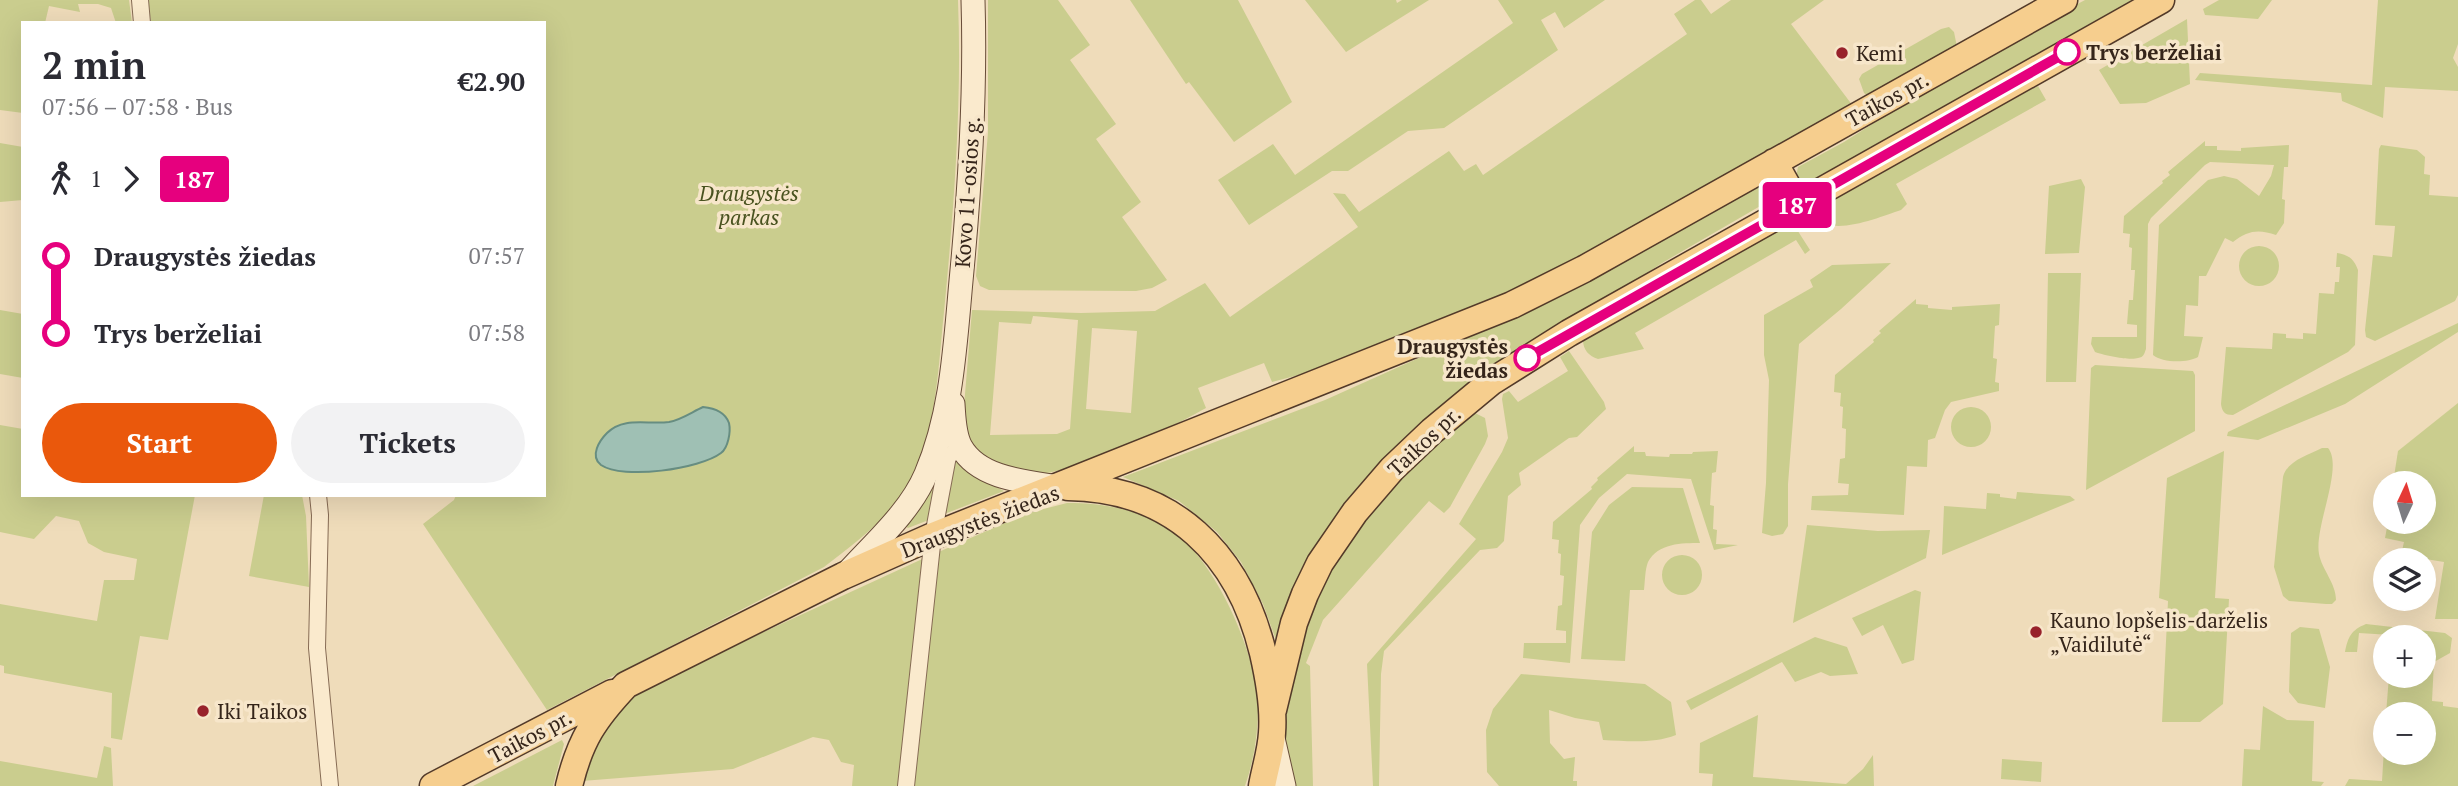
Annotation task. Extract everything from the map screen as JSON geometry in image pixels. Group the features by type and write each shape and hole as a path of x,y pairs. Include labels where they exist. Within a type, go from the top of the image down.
{"main road":[{"name":"Kovo 11-osios g.","path":"948,452 956,432 951,384 971,157 975,52 973,0"},
{"name":"Taikos pr.","path":"1059,487 1512,305 1584,269 2064,0"},
{"name":"Taikos pr.","path":"1272,722 1294,623 1320,563 1355,512 1392,469 1432,431 1506,371 2161,0"},
{"path":"1774,162 1798,205"},
{"path":"843,576 907,506 926,474 948,452 979,464 1002,477 1059,487"},
{"name":"Draugystės žiedas","path":"569,786 586,736 599,715 626,685 843,576 933,536 1059,487 1106,490 1163,509 1192,528 1217,553 1249,608 1267,671 1272,722 1262,786"},
{"name":"Taikos pr.","path":"433,786 626,685"},
{"path":"1272,722 1284,786"}],"street":[{"path":"140,0 142,21"},
{"name":"Kovo 11-osios g.","path":"906,786 933,536 948,452"},
{"path":"318,497 317,648 330,786"}],"green space":[{"path":"0,0 129,0 132,21 115,21 111,8 98,4 78,4 80,12 49,6 45,21 21,21 21,113 0,110"},
{"name":"Draugystės parkas","path":"148,0 958,0 956,156 937,382 922,456 902,496 875,525 824,567 547,710 423,524 455,497 546,497 546,21 151,21"},
{"path":"988,0 1058,0 1090,45 1070,60 1116,124 1096,139 1141,202 1122,217 1167,280 1152,288 1136,291 989,290 980,286 976,276 988,132"},
{"path":"1130,0 1238,0 1292,102 1234,142 1189,82 1186,84"},
{"path":"1305,0 1396,0 1397,3 1402,0 1429,0 1346,52"},
{"path":"1498,0 1605,0 1564,28 1555,12 1541,20 1558,50 1444,128 1408,131 1348,171 1332,171 1249,225 1218,180 1273,144 1295,175 1513,23"},
{"path":"1695,0 1701,0 1711,14 1731,0 1824,0 1791,24 1853,106 1714,185 1483,305 1344,363 1272,382 1264,363 1198,388 1206,408 1117,451 1064,469 1042,474 1025,474 995,463 972,445 963,418 972,310 1081,313 1155,311 1205,283 1230,317 1358,227 1333,193 1345,194 1359,212 1449,151 1464,171 1476,164 1483,175 1687,34 1674,14","holes":["1033,316 1078,320 1070,429 1057,434 990,435 999,322 1031,324","1092,328 1137,331 1131,413 1086,409"]},
{"path":"2085,0 2141,0 1809,186 1802,186 1796,177 1798,167 1844,142 1970,62"},
{"path":"2219,0 2272,0 2258,19 2205,15 2203,9"},
{"path":"2378,0 2458,0 2458,44 2453,58 2458,67 2458,91 2385,87 2383,118 2342,101 2341,93 2195,80 2200,73 2372,85"},
{"path":"2187,19 2190,84 2146,103 2120,104 2099,70"},
{"path":"1949,27 1954,32 1957,47 1869,97 1864,93 1859,79 1862,74"},
{"path":"2038,86 2046,100 1896,184 1907,204 1901,210 1842,226 1820,222 1812,215 1812,211 1983,111"},
{"path":"2205,141 2205,146 2217,146 2217,150 2241,151 2241,148 2289,145 2288,167 2284,167 2284,223 2276,235 2259,231 2244,235 2233,242 2225,238 2206,276 2199,276 2198,306 2186,305 2184,336 2203,337 2198,357 2175,361 2157,358 2153,355 2159,225 2208,180 2224,176 2237,179 2259,196 2274,165 2210,162 2205,165 2148,224 2144,355 2129,359 2095,352 2091,344 2092,337 2137,337 2137,325 2127,324 2129,300 2133,300 2135,270 2131,270 2130,234 2123,233 2124,216 2163,183 2170,175 2168,172"},
{"path":"0,143 21,147 21,200 0,202"},
{"path":"2381,145 2417,150 2425,157 2424,174 2430,175 2429,195 2458,197 2458,295 2455,301 2375,341 2366,337 2365,330 2373,255 2392,257 2395,226 2375,225"},
{"path":"2081,179 2085,187 2079,253 2045,254 2049,186"},
{"path":"1764,180 1769,183 1773,196 1762,205 1662,263 1440,411 1350,496 1303,569 1276,640 1263,604 1241,562 1217,532 1179,501 1123,477 1325,400 1450,344"},
{"path":"1795,217 1798,222 1794,225 1810,250 1805,254 1796,240 1635,333 1644,349 1598,359 1585,350 1583,340"},
{"path":"2259,246 2273,252 2279,266 2273,280 2259,286 2245,280 2239,266 2245,252"},
{"path":"2337,253 2350,258 2358,270 2355,345 2348,352 2233,415 2226,414 2221,404 2226,347 2272,349 2273,333 2286,334 2286,338 2303,339 2303,333 2316,334 2319,293 2334,294 2335,282 2339,282"},
{"path":"1891,263 1799,344 1788,484 1788,526 1783,534 1772,536 1762,533 1769,380 1764,355 1764,315 1813,287 1810,280 1832,265"},
{"path":"2048,273 2081,273 2076,382 2046,382"},
{"path":"1916,299 1916,304 1928,305 1928,308 1952,310 1952,307 2000,304 1999,325 1995,326 1993,358 1997,359 1995,382 1999,383 1999,391 1951,402 1945,410 1935,438 1928,440 1927,467 1907,466 1904,515 1811,510 1812,496 1848,495 1849,484 1838,483 1840,459 1845,458 1846,429 1842,428 1841,393 1834,392 1835,375 1874,342 1881,333 1879,331"},
{"path":"0,310 21,314 21,378 0,374"},
{"path":"2458,323 2458,332 2345,404 2258,440 2227,436 2228,432"},
{"path":"1569,351 1606,409 1577,437 1569,438 1519,473 1521,485 1508,496 1504,541 1497,548 1480,550 1384,651 1381,674 1379,786 1373,786 1367,664 1476,539 1459,524 1508,438 1503,394 1509,391 1518,402 1568,371 1560,357"},
{"path":"2095,365 2193,371 2195,431 2086,490 2091,368"},
{"path":"2458,403 2458,619 2435,619 2444,562 2436,561 2436,548 2403,548 2404,542 2385,538 2386,534 2436,534 2436,471 2395,471 2398,451"},
{"path":"1971,407 1985,413 1991,427 1985,441 1971,447 1957,441 1951,427 1957,413"},
{"path":"1475,413 1485,418 1488,436 1450,507 1444,513 1429,501 1323,620 1306,663 1310,666 1313,786 1294,786 1286,743 1286,709 1295,647 1325,572 1374,504 1447,434"},
{"path":"0,425 21,429 21,497 195,497 168,640 140,636 122,740 111,738 112,693 4,673 4,666 0,665 0,604 97,621 104,580 134,580 137,559 104,552 88,543 79,521 56,516 34,539 0,532"},
{"path":"1634,446 1634,452 1645,452 1646,456 1669,457 1670,454 1718,451 1716,472 1712,473 1710,505 1714,506 1713,529 1717,530 1716,544 1738,545 1714,550 1691,479 1627,474 1599,498 1580,525 1570,663 1523,658 1524,643 1566,643 1566,631 1556,630 1558,606 1562,605 1564,576 1560,575 1559,540 1552,539 1553,522 1592,489 1597,478"},
{"path":"2322,448 2328,448 2333,469 2319,554 2334,588 2336,600 2332,604 2289,601 2283,596 2274,567 2283,477 2293,463"},
{"path":"2224,451 2215,598 2229,599 2223,704 2200,722 2162,722 2168,601 2159,598 2167,478"},
{"path":"956,458 973,475 1004,491 908,528 905,526 934,480"},
{"path":"1632,487 1683,488 1700,543 1671,545 1658,551 1648,562 1644,590 1630,590 1625,661 1581,659 1592,532 1609,505"},
{"path":"2017,492 2070,496 2075,500 1942,555 1944,506 1986,509 1987,493 2016,499"},
{"path":"264,497 302,497 306,516 309,587 249,576"},
{"path":"1067,503 1120,508 1158,522 1186,543 1217,584 1242,635 1256,686 1256,737 1245,786 852,786 854,765 841,762 829,740 813,737 733,769 582,781 604,733 635,691 1028,513"},
{"path":"1807,525 1878,531 1930,530 1926,558 1793,623"},
{"path":"1682,555 1696,561 1702,575 1696,589 1682,595 1668,589 1662,575 1668,561"},
{"path":"1915,590 1921,592 1914,660 1902,664 1883,625 1862,636 1852,618"},
{"path":"2366,624 2375,625 2373,634 2359,633 2357,652 2345,652 2347,642 2357,629"},
{"path":"2300,627 2319,629 2330,667 2325,708 2298,703 2289,692 2291,633"},
{"path":"2436,632 2445,633 2452,638 2450,653 2436,661"},
{"path":"1815,637 1847,647 1858,674 1830,676 1821,672 1795,682 1782,662 1691,710 1686,701"},
{"path":"1521,674 1645,684 1671,702 1676,735 1649,741 1603,740 1599,722 1549,710 1550,743 1564,759 1575,757 1573,781 1577,781 1577,786 1499,786 1487,772 1486,730 1493,709"},
{"path":"2388,688 2433,688 2432,701 2443,702 2443,706 2458,708 2458,786 2345,786 2349,779 2382,781 2383,765 2436,765 2436,702 2387,702"},
{"path":"2263,706 2287,720 2314,721 2312,781 2324,782 2321,786 2242,786 2244,749 2260,750"},
{"path":"1758,715 1753,777 1846,784 1863,769 1873,755 1874,786 1712,786 1713,774 1699,773 1700,743"},
{"path":"562,740 564,744 553,786 473,786"},
{"path":"104,746 111,748 113,786 0,786 0,761 97,778"},
{"path":"2002,759 2042,762 2041,782 2001,779"}],"water":[{"path":"703,407 719,411 729,423 725,447 711,459 661,471 626,472 601,465 596,457 599,444 614,428 636,422 673,421"}],"bus line":[{"name":"187","path":"1527,358 2067,52"}],"place":[{"name":"Trys berželiai","path":"2067,52"},
{"name":"Kemi","path":"1842,53"},
{"name":"Draugystės žiedas","path":"1527,358"},
{"name":"Kauno lopšelis-darželis „Vaidilutė“","path":"2036,632"},
{"name":"Iki Taikos","path":"203,711"}]}
